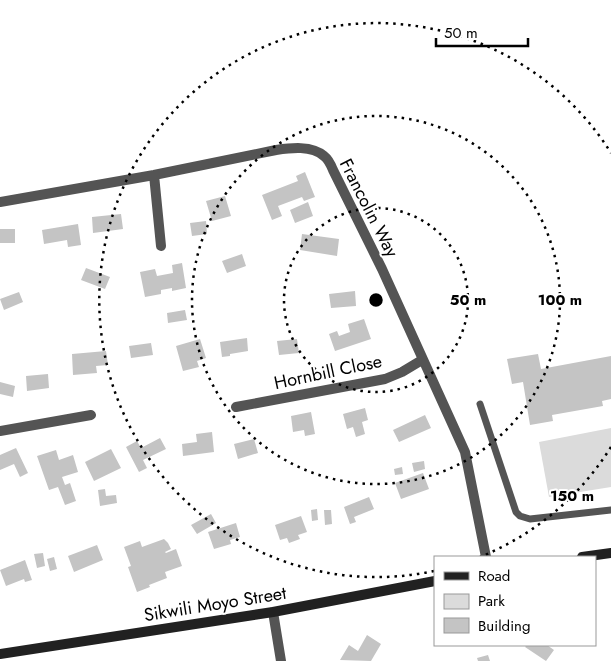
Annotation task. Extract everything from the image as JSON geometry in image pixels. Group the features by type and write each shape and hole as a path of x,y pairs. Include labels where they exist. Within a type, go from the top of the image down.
{"street":[{"name":"Francolin Way","path":"0,202 154,175 276,150 290,148 312,149 324,155 378,260 465,452 486,556"},
{"path":"154,175 161,246"},
{"name":"Hornbill Close","path":"236,407 385,379 402,372 422,360"},
{"path":"0,431 91,415"},
{"path":"589,556 611,553"},
{"name":"Sikwili Moyo Street","path":"0,654 273,612 434,581"},
{"path":"273,612 281,661"}],"lane":[{"path":"480,404 516,512 520,516 530,519 611,510"}],"green space":[{"path":"611,428 611,487 549,497 539,442"}],"building":[{"path":"305,172 315,197 304,201 302,197 278,206 282,216 272,220 262,195 298,181 296,176"},
{"path":"225,196 231,216 212,221 206,201"},
{"path":"308,202 313,216 295,223 290,210"},
{"path":"121,214 123,229 93,233 92,217"},
{"path":"206,221 207,234 192,236 190,223"},
{"path":"78,224 81,245 68,247 67,240 44,244 42,230"},
{"path":"0,229 15,229 15,243 0,243"},
{"path":"302,234 339,239 337,256 300,250"},
{"path":"242,254 246,266 227,273 222,261"},
{"path":"182,263 186,288 172,291 172,288 161,290 161,294 145,297 140,272 155,269 157,276 173,273 172,265"},
{"path":"86,268 110,277 105,289 81,280"},
{"path":"355,291 356,306 331,308 329,294"},
{"path":"19,292 23,302 4,310 0,299"},
{"path":"185,310 187,320 168,323 167,313"},
{"path":"364,319 371,339 335,351 329,334 337,331 339,336 350,332 348,324"},
{"path":"247,338 248,351 222,357 220,342"},
{"path":"200,339 206,358 197,361 199,367 183,371 176,346"},
{"path":"297,339 299,353 279,355 277,341"},
{"path":"151,343 153,355 131,358 129,346"},
{"path":"106,351 108,365 96,366 97,373 73,375 72,354"},
{"path":"538,354 541,369 611,356 611,399 602,401 603,406 552,415 553,421 530,425 523,382 512,384 507,359"},
{"path":"48,374 49,388 27,391 26,376"},
{"path":"0,382 15,386 13,397 0,394"},
{"path":"365,408 368,420 362,422 365,434 356,437 353,427 347,429 343,414"},
{"path":"311,412 315,434 305,436 304,430 293,432 291,416"},
{"path":"425,415 431,428 399,442 393,430"},
{"path":"212,432 214,452 183,456 182,444 197,442 196,434"},
{"path":"160,438 166,449 143,460 147,468 139,472 126,447 137,441 141,448"},
{"path":"254,439 258,453 238,459 234,444"},
{"path":"16,448 28,473 20,477 14,464 0,470 0,455"},
{"path":"111,449 121,468 94,481 85,462"},
{"path":"56,450 59,460 73,455 78,472 62,477 65,485 70,483 76,501 65,505 58,487 49,490 37,456"},
{"path":"424,461 425,469 414,472 412,463"},
{"path":"402,467 403,474 395,475 394,469"},
{"path":"423,473 429,489 401,499 395,483"},
{"path":"105,489 106,496 116,495 117,503 100,506 98,490"},
{"path":"369,497 374,509 354,517 356,522 350,524 344,507"},
{"path":"317,509 318,520 312,521 311,510"},
{"path":"324,510 331,510 332,524 325,525"},
{"path":"211,514 216,523 197,534 191,525"},
{"path":"301,516 307,532 298,535 300,539 289,543 287,538 280,540 275,525"},
{"path":"236,523 240,537 230,540 231,544 214,549 208,532"},
{"path":"164,539 171,549 165,552 176,549 182,566 165,572 167,578 137,592 128,567 131,566 124,547 140,541 142,547"},
{"path":"97,545 103,560 74,572 68,556"},
{"path":"43,553 45,566 37,568 34,554"},
{"path":"54,557 57,569 50,571 47,559"},
{"path":"25,560 32,580 25,582 24,579 6,586 0,570"},
{"path":"367,635 381,644 371,661 340,660 349,645 358,651"},
{"path":"548,646 554,650 546,661 525,647"},
{"path":"488,655 490,661 478,661 477,658"}]}
